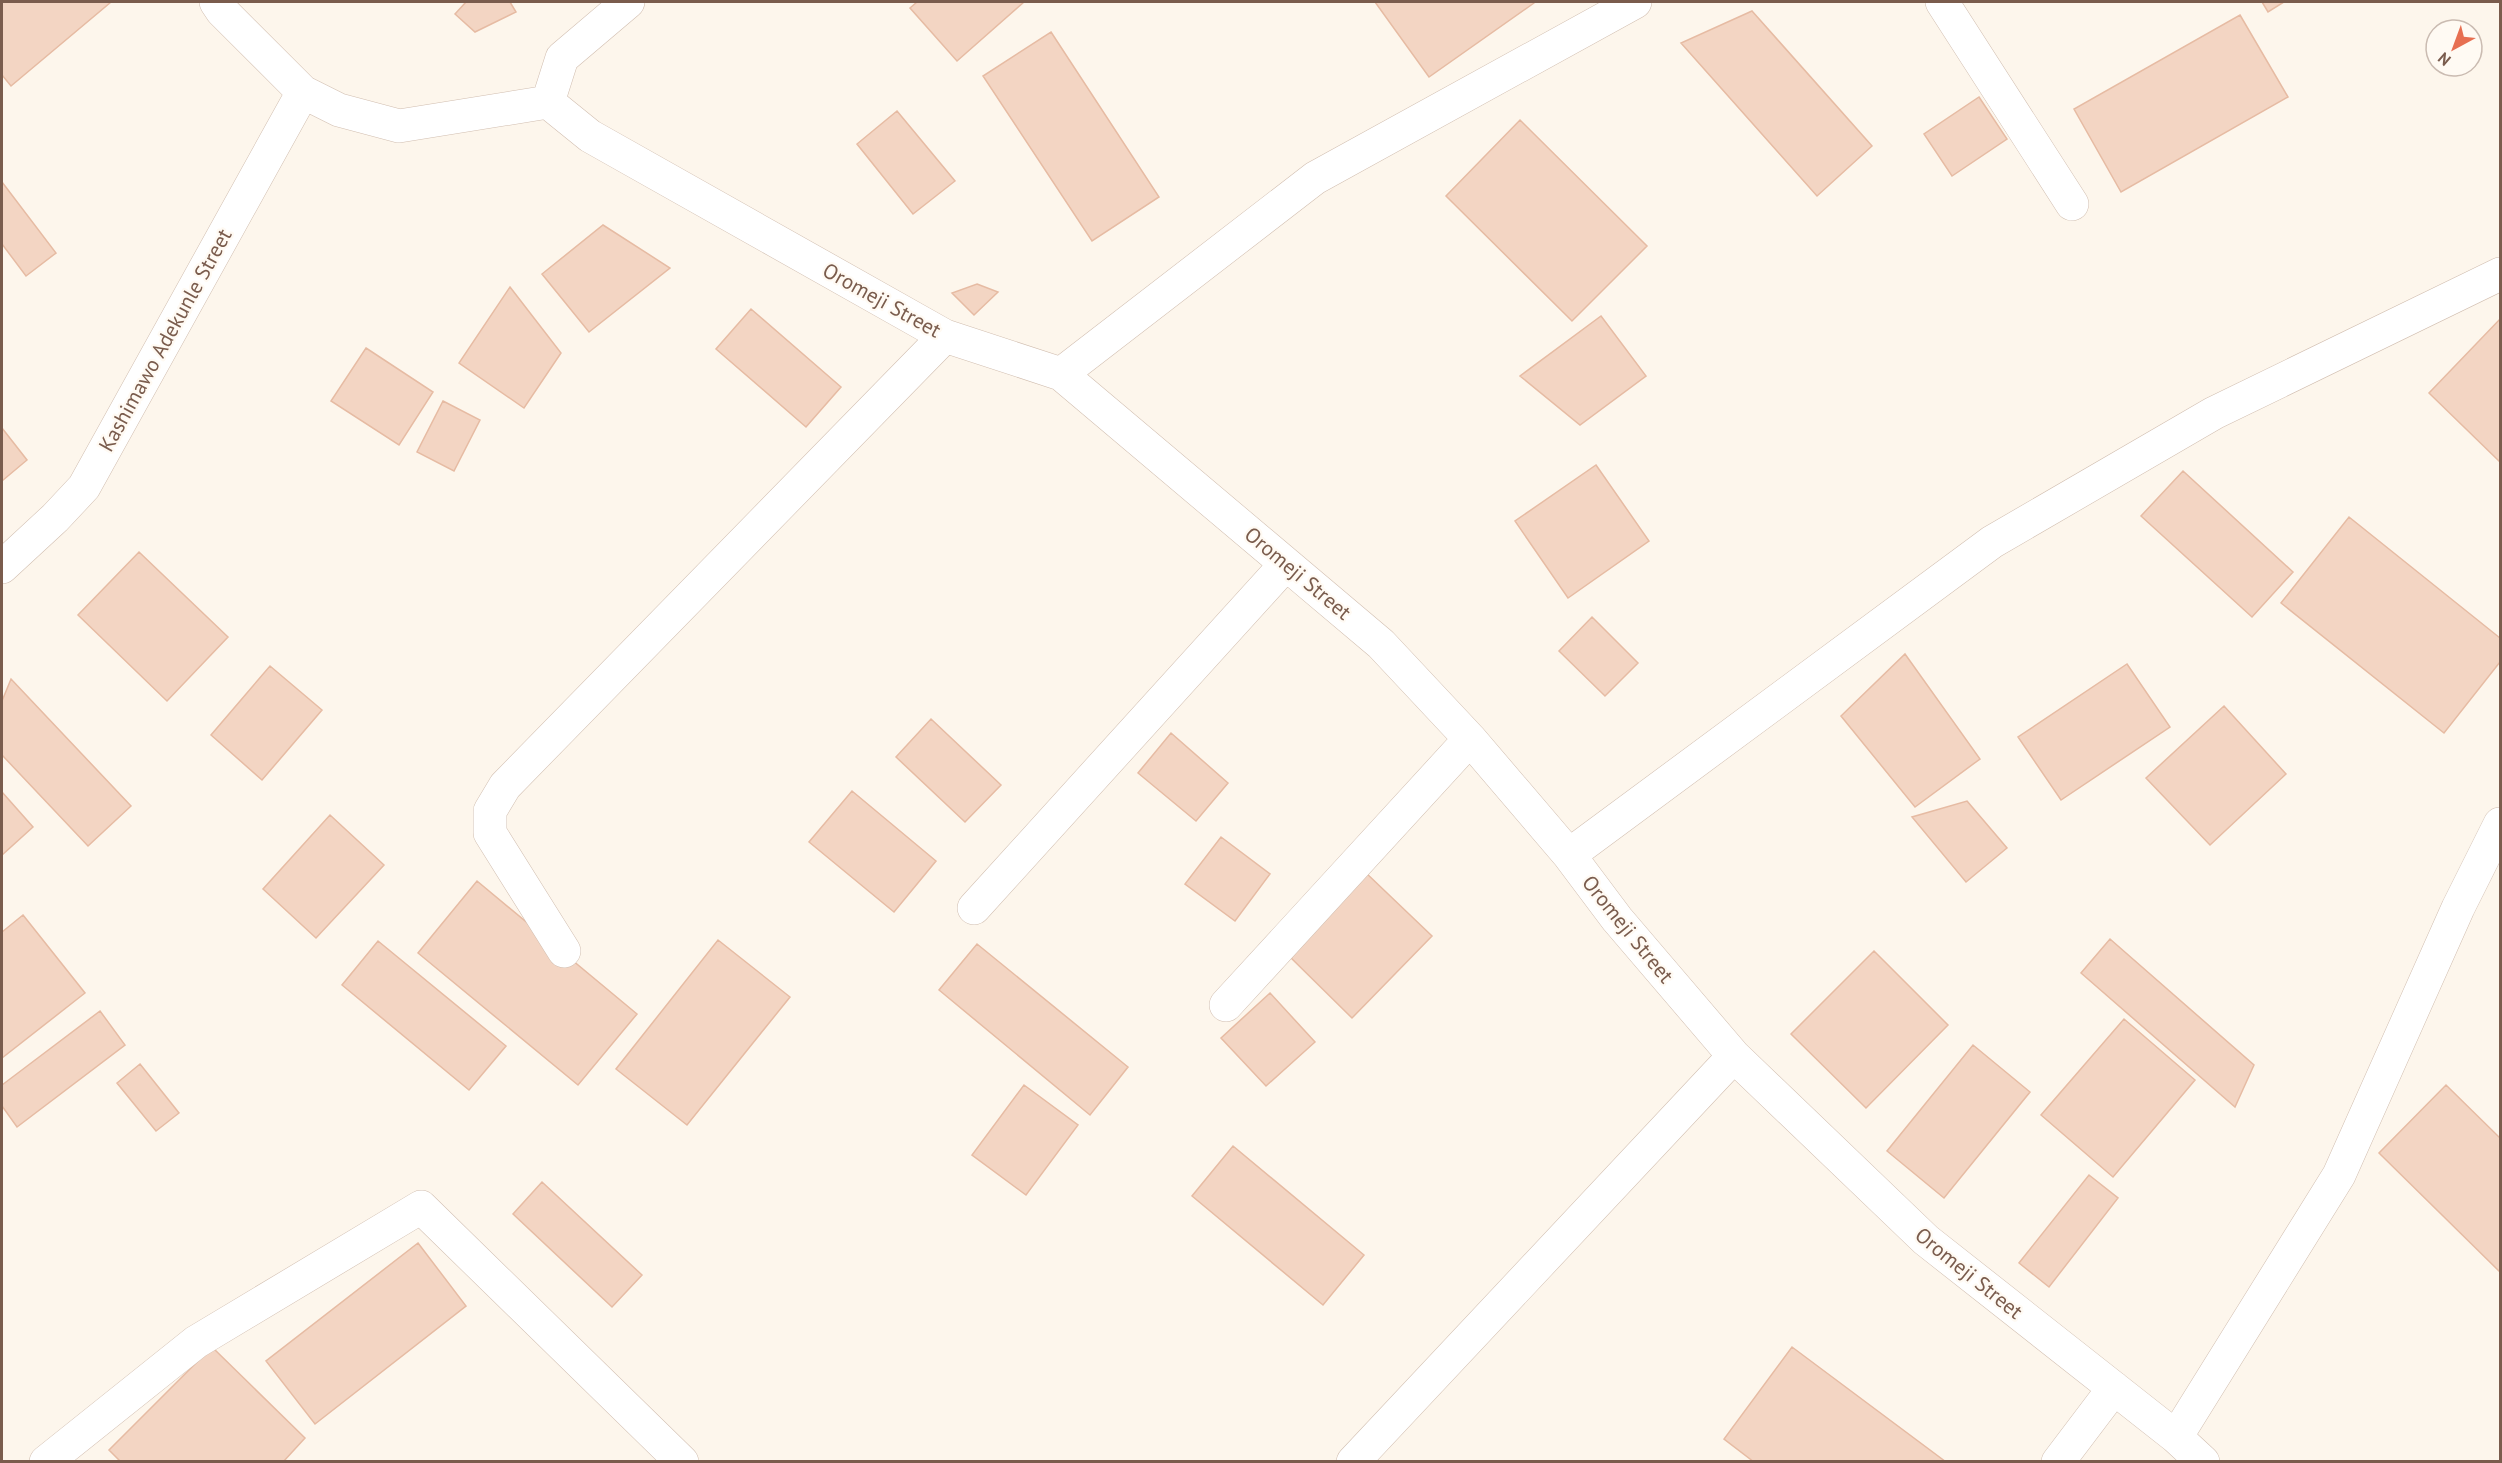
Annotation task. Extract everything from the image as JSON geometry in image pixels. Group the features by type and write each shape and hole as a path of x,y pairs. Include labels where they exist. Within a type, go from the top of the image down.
{"street":[{"path":"216,2 222,11 303,92 339,110 399,126 548,102 561,58 628,2"},
{"path":"1061,374 1315,178 1635,2"},
{"path":"1942,2 2072,204"},
{"name":"Kashimawo Adekunle Street","path":"2,567 55,518 84,487 303,92"},
{"name":"Oromeji Street","path":"548,102 590,136 945,336 1061,374 1381,644 1470,739 1569,855 1617,919 1734,1056 1926,1240 2176,1437 2203,1461"},
{"path":"1569,855 1992,542 2214,413 2500,274"},
{"path":"564,951 490,833 490,812 505,786 945,336"},
{"path":"974,908 1286,564"},
{"path":"1227,1005 1470,739"},
{"path":"2176,1437 2339,1175 2458,908 2500,824"},
{"path":"1353,1461 1734,1056"},
{"path":"46,1461 196,1342 421,1207 682,1461"},
{"path":"2058,1461 2114,1388"}],"building":[{"path":"2,2 111,2 11,86 2,75"},
{"path":"466,2 510,2 516,12 475,32 455,14"},
{"path":"917,2 1024,2 957,61 910,8"},
{"path":"1375,2 1533,2 1534,3 1429,77"},
{"path":"2262,2 2284,2 2268,12"},
{"path":"1752,11 1872,146 1817,196 1681,43"},
{"path":"2240,15 2288,97 2121,192 2074,109"},
{"path":"1051,32 1159,197 1092,241 983,76"},
{"path":"1979,97 2007,139 1952,176 1924,134"},
{"path":"897,111 955,181 913,214 857,144"},
{"path":"1520,120 1647,246 1572,321 1446,196"},
{"path":"2,182 56,253 26,276 2,244"},
{"path":"603,225 670,268 589,332 542,274"},
{"path":"977,284 998,292 974,315 952,293"},
{"path":"510,287 561,353 524,408 459,363"},
{"path":"751,309 841,387 806,427 716,349"},
{"path":"1601,316 1646,376 1580,425 1520,376"},
{"path":"2500,319 2500,462 2429,393"},
{"path":"366,348 433,392 399,445 331,401"},
{"path":"443,401 480,420 454,471 417,452"},
{"path":"2,428 27,460 2,481"},
{"path":"1596,465 1649,541 1568,598 1515,521"},
{"path":"2183,471 2293,572 2252,617 2141,516"},
{"path":"2349,517 2500,638 2500,662 2444,733 2281,603"},
{"path":"139,552 228,637 167,701 78,615"},
{"path":"1592,617 1638,663 1605,696 1559,651"},
{"path":"1905,654 1980,759 1915,807 1841,716"},
{"path":"2127,664 2170,727 2061,800 2018,737"},
{"path":"270,666 322,710 262,780 211,735"},
{"path":"11,679 131,806 88,846 2,755 2,701"},
{"path":"2224,706 2286,774 2210,845 2146,778"},
{"path":"931,719 1001,785 965,822 896,757"},
{"path":"1171,733 1228,783 1196,821 1138,773"},
{"path":"852,791 936,861 894,912 809,842"},
{"path":"2,792 33,827 2,855"},
{"path":"1967,801 2007,848 1966,882 1912,817"},
{"path":"330,815 384,865 316,938 263,889"},
{"path":"1221,837 1270,874 1235,921 1185,884"},
{"path":"1364,871 1432,936 1352,1018 1286,953"},
{"path":"477,881 637,1014 578,1085 418,953"},
{"path":"23,915 85,993 2,1058 2,932"},
{"path":"2110,939 2254,1065 2235,1107 2081,973"},
{"path":"718,940 790,997 687,1125 616,1069"},
{"path":"378,941 506,1046 469,1090 342,985"},
{"path":"977,944 1128,1067 1090,1115 939,990"},
{"path":"1874,951 1948,1025 1866,1108 1791,1034"},
{"path":"1270,993 1315,1042 1266,1086 1221,1038"},
{"path":"100,1011 125,1045 17,1127 2,1106 2,1085"},
{"path":"2124,1019 2195,1080 2113,1177 2041,1115"},
{"path":"1973,1045 2030,1092 1944,1198 1887,1151"},
{"path":"140,1064 179,1113 156,1131 117,1083"},
{"path":"1024,1085 1078,1125 1026,1195 972,1155"},
{"path":"2446,1085 2500,1138 2500,1272 2379,1153"},
{"path":"1233,1146 1364,1255 1323,1305 1192,1196"},
{"path":"2089,1175 2118,1198 2049,1287 2019,1263"},
{"path":"542,1182 642,1275 612,1307 513,1214"},
{"path":"418,1243 466,1306 315,1424 266,1361"},
{"path":"212,1347 305,1438 283,1462 121,1462 109,1450"},
{"path":"1792,1347 1946,1462 1754,1462 1724,1439"}]}
